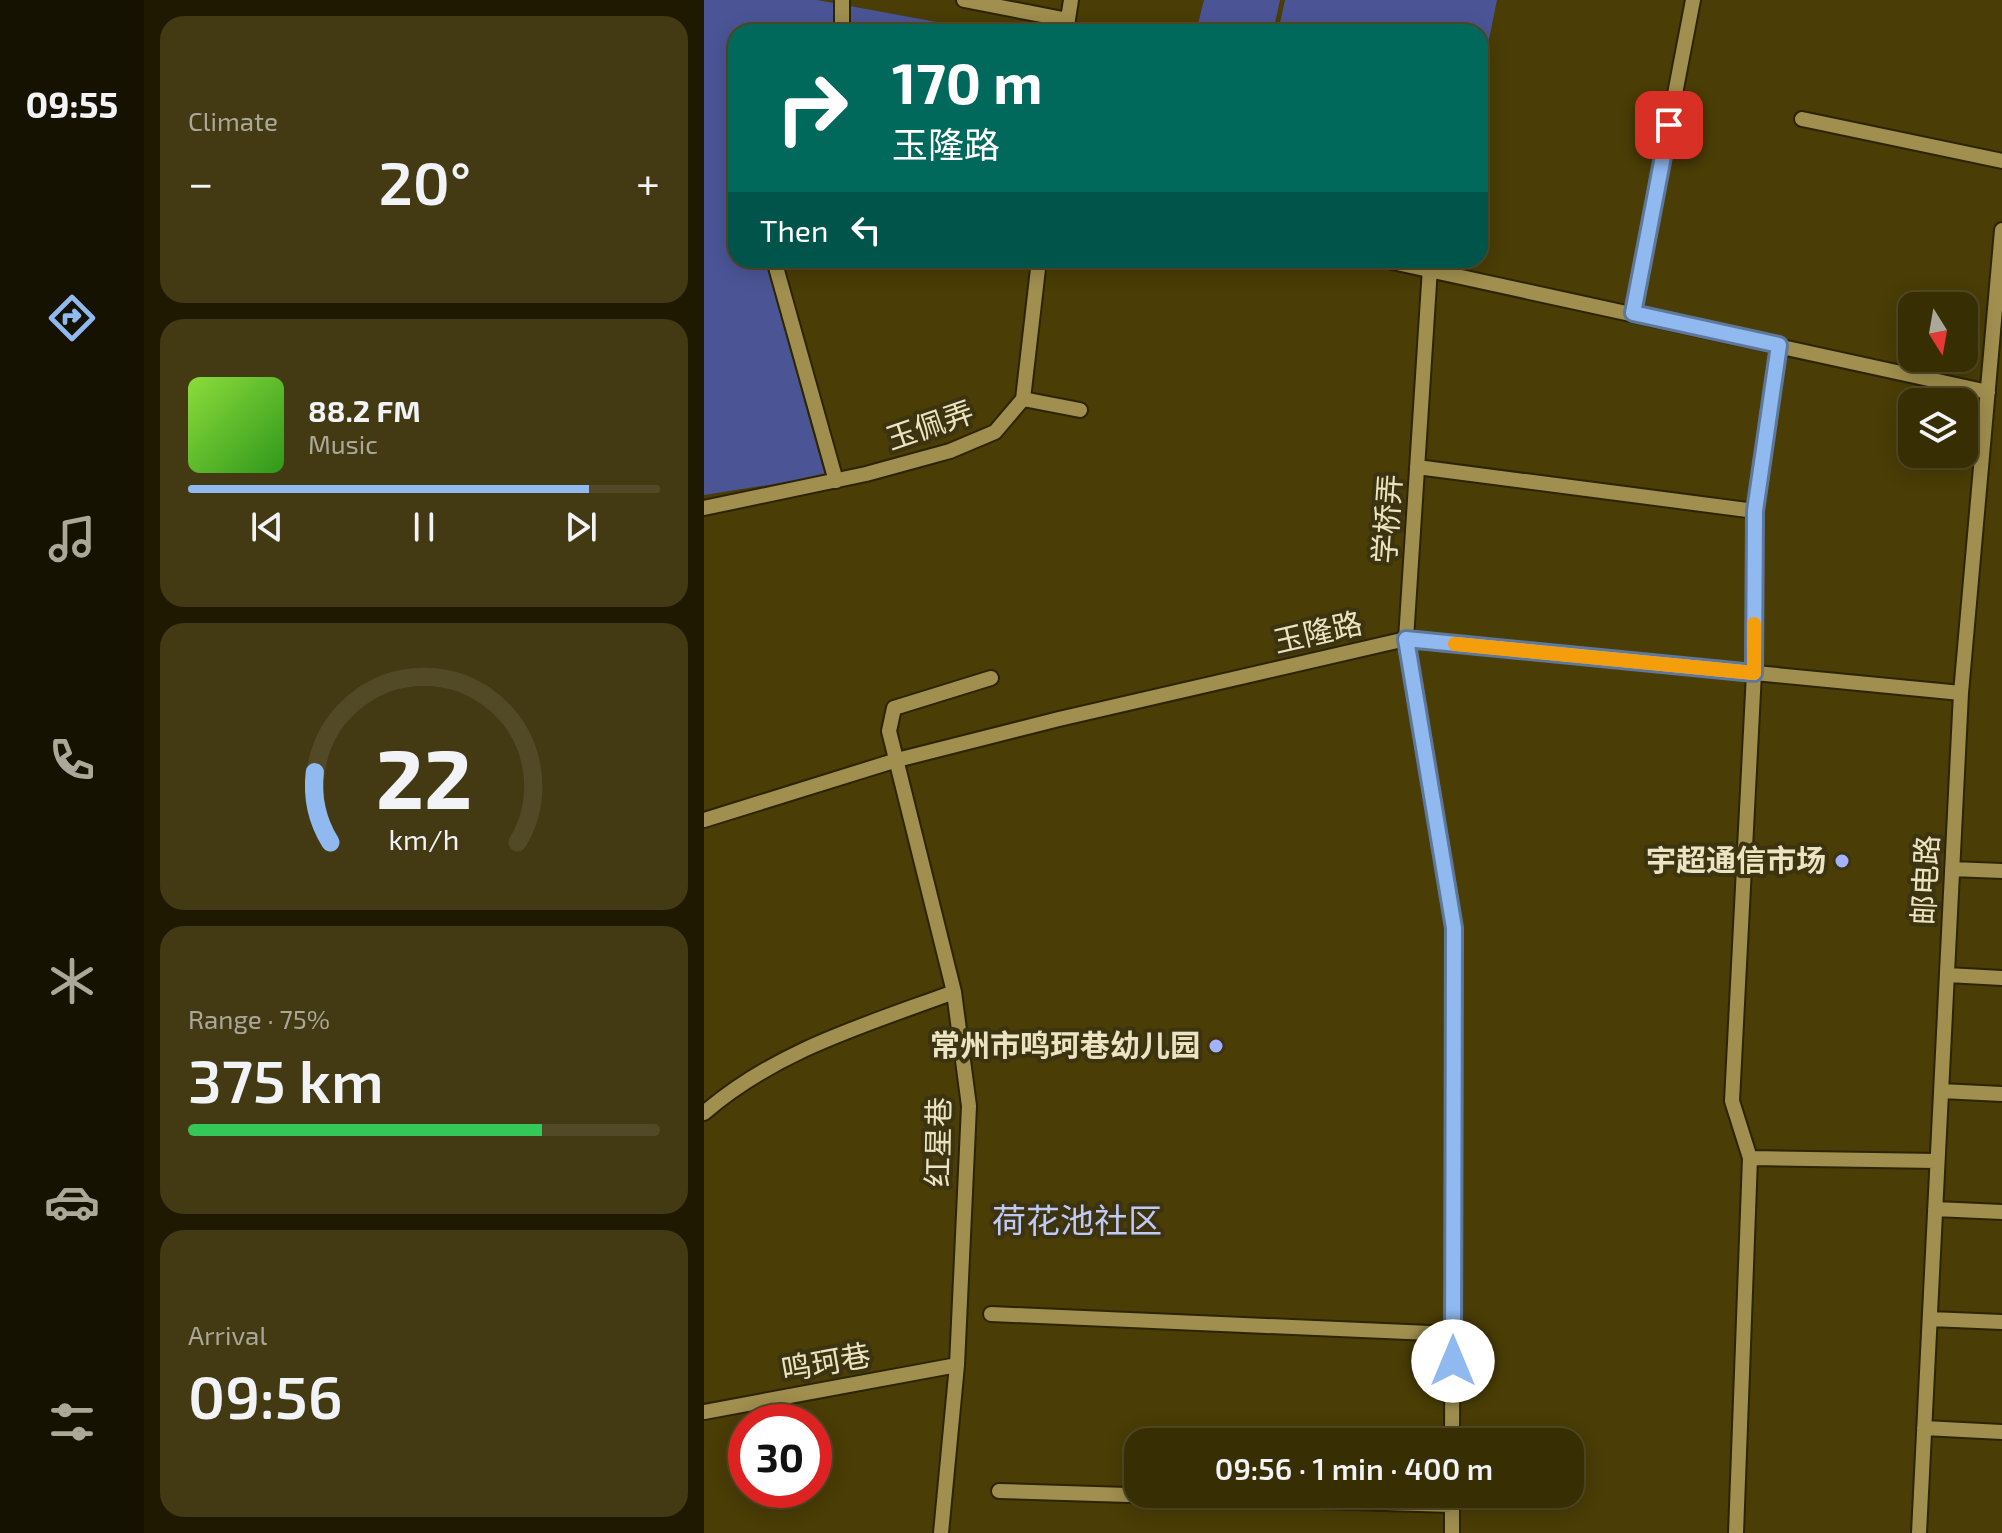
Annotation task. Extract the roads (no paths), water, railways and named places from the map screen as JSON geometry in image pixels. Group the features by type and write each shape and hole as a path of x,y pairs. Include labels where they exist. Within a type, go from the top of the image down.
{"street":[{"path":"842,0 842,24"},
{"path":"964,0 1059,24"},
{"path":"1067,24 1071,0"},
{"path":"1633,313 1693,0"},
{"path":"1802,119 2002,161"},
{"name":"邮电路","path":"1919,1533 1961,693 2002,230"},
{"path":"776,268 836,481"},
{"path":"1038,268 1023,399 1080,410"},
{"path":"1430,268 1988,392"},
{"name":"学桥弄","path":"1430,268 1406,639 1454,928 1452,1428"},
{"path":"1736,1533 1750,1158 1732,1101 1754,673 1755,511 1779,345"},
{"name":"玉佩弄","path":"704,508 836,481 950,451 995,432 1023,399"},
{"path":"1417,467 1755,511"},
{"name":"玉隆路","path":"704,820 897,760 1059,719 1406,639 1961,693"},
{"name":"红星巷","path":"941,1533 957,1365 969,1106 954,992 889,731 894,708 991,678"},
{"path":"1952,869 2002,871"},
{"path":"1947,975 2002,978"},
{"path":"704,1113 739,1082 812,1045 954,992"},
{"path":"1941,1091 2002,1094"},
{"path":"1750,1158 1937,1161"},
{"path":"1935,1209 2002,1212"},
{"path":"991,1314 1453,1334"},
{"path":"1930,1319 2002,1322"},
{"name":"鸣珂巷","path":"704,1412 957,1365"},
{"path":"1924,1428 2002,1432"},
{"path":"999,1491 1124,1493"},
{"path":"1452,1508 1452,1533"}],"place":[{"name":"宇超通信市场","path":"1842,861"},
{"name":"常州市鸣珂巷幼儿园","path":"1216,1046"}],"district":[{"name":"荷花池社区","path":"1077,1221"}]}
